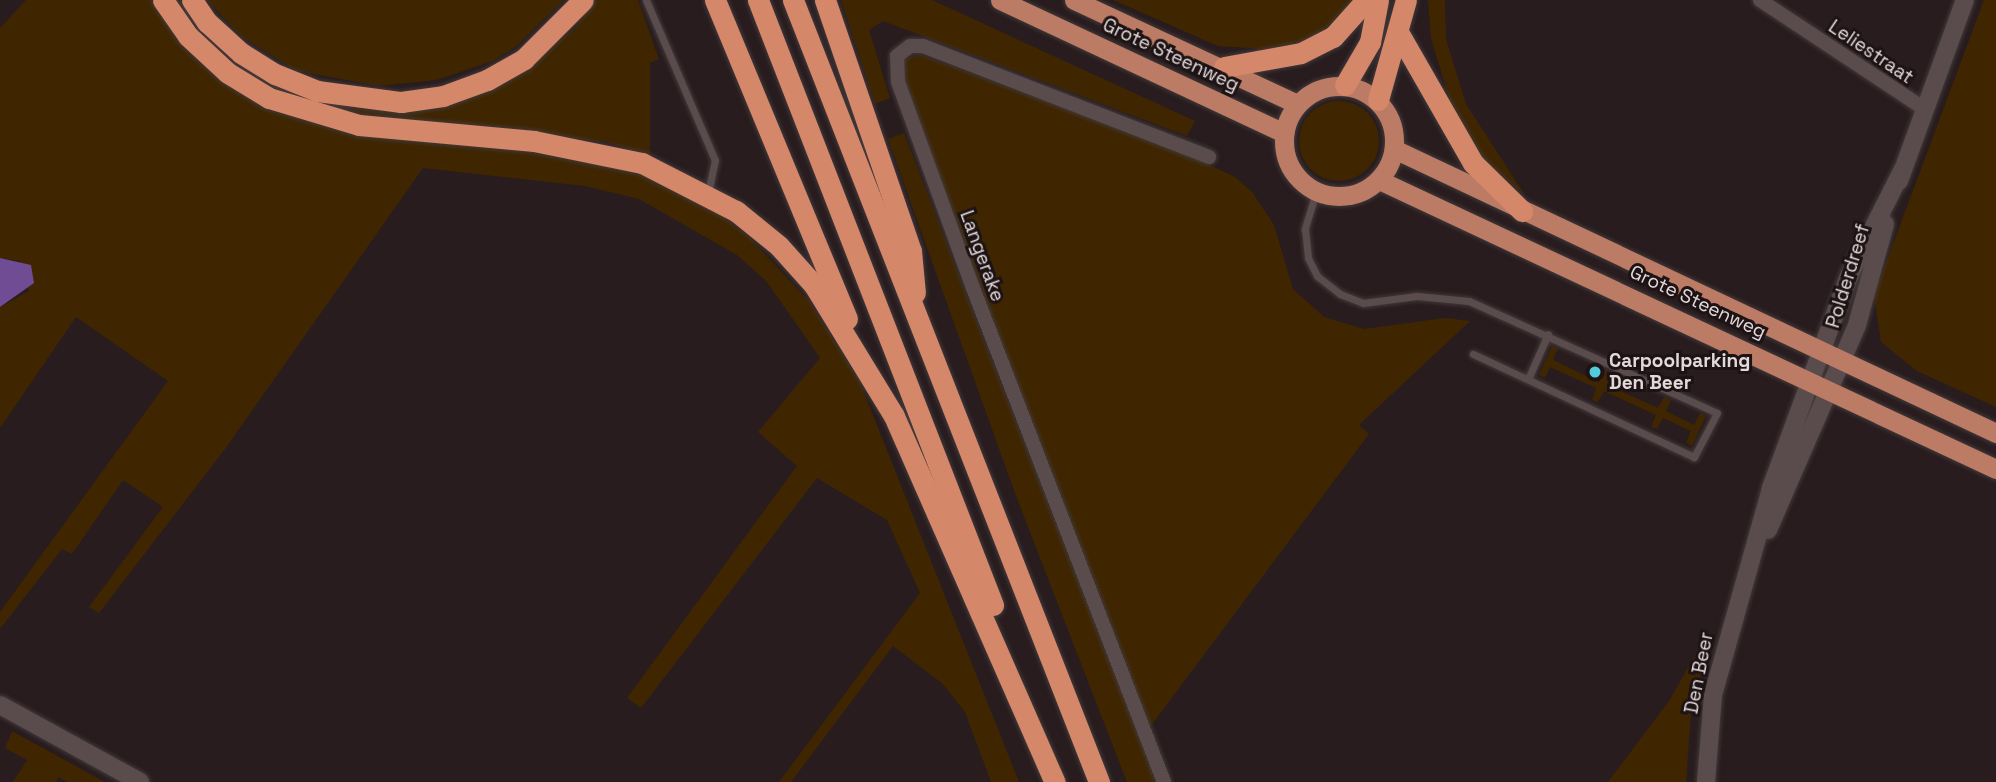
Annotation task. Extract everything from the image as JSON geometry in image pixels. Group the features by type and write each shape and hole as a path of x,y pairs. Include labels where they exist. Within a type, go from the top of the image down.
{"highway":[{"path":"163,0 188,36 228,73 269,98 359,125 594,151 642,163 708,195 779,246 814,285 865,363"},
{"path":"191,0 207,22 241,53 275,74 317,91 401,102 443,96 487,80 524,59 583,0"},
{"path":"715,0 865,363 952,542 1055,782"},
{"path":"758,0 1062,782"},
{"path":"793,0 1099,782"},
{"path":"825,0 911,251 918,320"},
{"name":"Grote Steenweg","path":"1000,0 1284,133"},
{"name":"Grote Steenweg","path":"1074,0 1297,104"},
{"path":"1224,68 1301,53 1333,37 1366,0"},
{"path":"1345,85 1370,42 1378,0"},
{"path":"1378,100 1406,0"},
{"path":"1398,32 1473,163 1522,211"},
{"path":"1345,85 1378,100 1392,123 1394,149 1379,180 1360,193 1338,197 1316,192 1297,178 1285,157 1284,133 1297,104 1311,92 1345,85"},
{"name":"Grote Steenweg","path":"1394,149 1996,433"},
{"name":"Grote Steenweg","path":"1379,180 1996,469"}],"street":[{"name":"Leliestraat","path":"1760,0 1926,110"},
{"name":"Polderdreef","path":"1830,392 1902,171 1965,0"},
{"name":"Langerake","path":"1164,782 968,275 898,82 897,56 910,46 923,46 1209,157"},
{"name":"Polderdreef","path":"1808,381 1849,276 1902,171"},
{"name":"Den Beer","path":"1706,782 1713,695 1746,574 1808,381"},
{"name":"Den Beer","path":"1746,574 1830,392"},
{"path":"0,705 140,782"}],"lane":[{"path":"646,0 715,160 708,195"},
{"path":"1316,192 1305,243 1317,276 1334,290 1363,303 1417,296 1455,298 1548,334 1717,413 1694,457 1473,354"},
{"path":"1528,379 1548,334"}],"shaded area":[{"path":"26,0 152,0 168,24 247,95 634,170 702,202 745,233 810,302 859,380 1019,782 991,782 965,712 943,684 893,646 791,782 779,782 920,593 887,520 817,478 641,708 627,698 797,466 758,432 820,358 767,282 737,255 639,199 585,186 423,168 225,449 99,613 89,607 163,507 123,480 72,554 62,549 0,629 0,612 168,381 76,317 0,428 0,307 29,291 20,261 0,258 0,28"},
{"path":"173,0 181,0 196,20 312,98 386,111 416,110 524,70 575,28 595,0 638,0 659,59 650,63 650,155 606,142 352,114 300,100 264,85 224,58"},
{"path":"207,0 564,0 517,46 493,61 437,80 379,86 297,71 242,37"},
{"path":"841,0 932,0 1195,121 1187,136 883,21 869,30 890,98 875,104"},
{"path":"1113,0 1357,0 1312,40 1278,50 1218,46"},
{"path":"1428,0 1445,0 1446,39 1466,104 1525,195 1483,159 1453,111 1431,38"},
{"path":"1984,0 1996,0 1996,407 1917,371 1881,342 1874,295"},
{"path":"921,55 1187,154 1235,177 1252,192 1274,225 1293,289 1324,317 1364,329 1445,318 1470,321 1359,425 1369,434 1150,727 1021,401 905,84 902,67 906,58"},
{"path":"1339,101 1354,104 1367,113 1376,126 1379,141 1376,156 1367,169 1354,178 1339,181 1324,178 1311,169 1302,156 1299,141 1302,126 1311,113 1324,104"},
{"path":"904,133 1157,782 1127,782 1016,496 888,139"},
{"path":"0,258 31,265 34,283 0,307"},
{"path":"1552,346 1558,348 1553,360 1599,382 1605,370 1611,373 1607,385 1658,408 1664,397 1671,400 1666,411 1694,425 1700,413 1706,416 1692,446 1686,443 1691,431 1663,418 1657,429 1651,427 1656,415 1604,391 1598,402 1592,400 1596,388 1550,367 1545,378 1539,375"},
{"path":"1694,657 1706,661 1691,713 1686,782 1608,782 1669,701"},
{"path":"12,731 105,782 68,782 58,777 56,782 13,782 27,760 5,748"}],"place":[{"name":"Carpoolparking Den Beer","path":"1595,372"}]}
